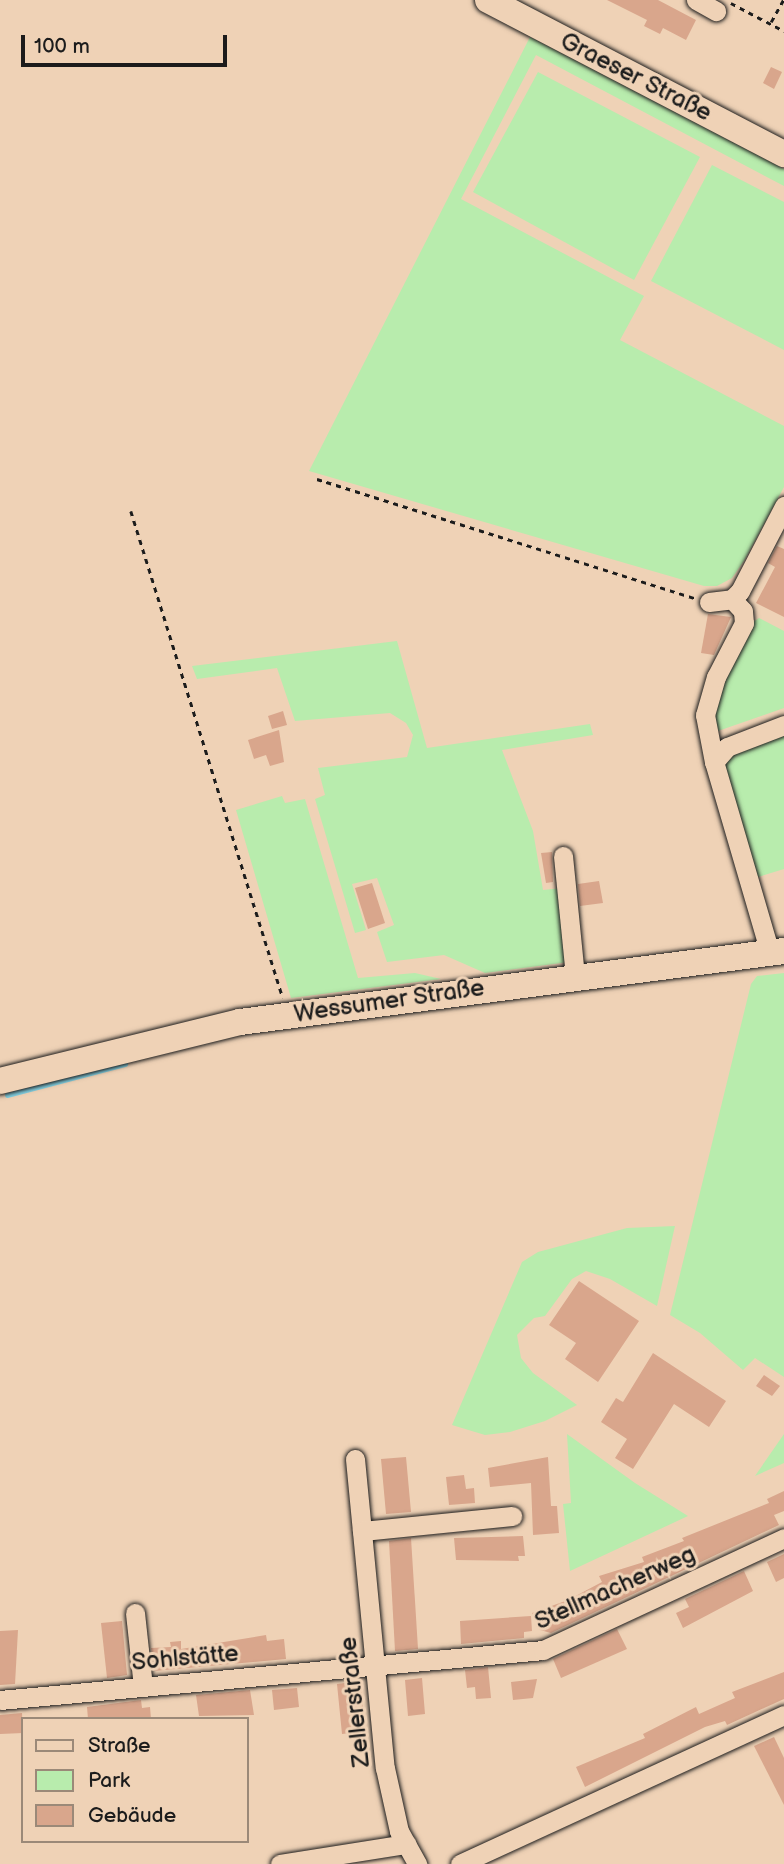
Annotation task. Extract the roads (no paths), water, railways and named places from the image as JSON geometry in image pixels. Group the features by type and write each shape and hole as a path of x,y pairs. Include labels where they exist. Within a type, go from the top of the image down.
{"main road":[{"name":"Graeser Straße","path":"488,0 784,154"},
{"name":"Wessumer Straße","path":"0,1081 186,1033 288,1014 777,952"}],"street":[{"path":"695,0 716,11"},
{"path":"732,599 784,506"},
{"path":"709,601 732,599"},
{"path":"732,599 743,611 744,623 716,677 705,715 714,762 777,952"},
{"path":"714,762 727,747 784,725"},
{"path":"563,856 575,977"},
{"name":"Zellerstraße","path":"355,1458 385,1768 406,1844 416,1864"},
{"path":"362,1531 512,1516"},
{"name":"Stellmacherweg","path":"375,1665 543,1650 784,1538"},
{"path":"135,1613 143,1686"},
{"name":"Sohlstätte","path":"0,1700 375,1665"},
{"path":"460,1864 783,1718"},
{"path":"280,1864 320,1861 406,1844"}],"waterway":[{"path":"7,1095 125,1064"}]}
